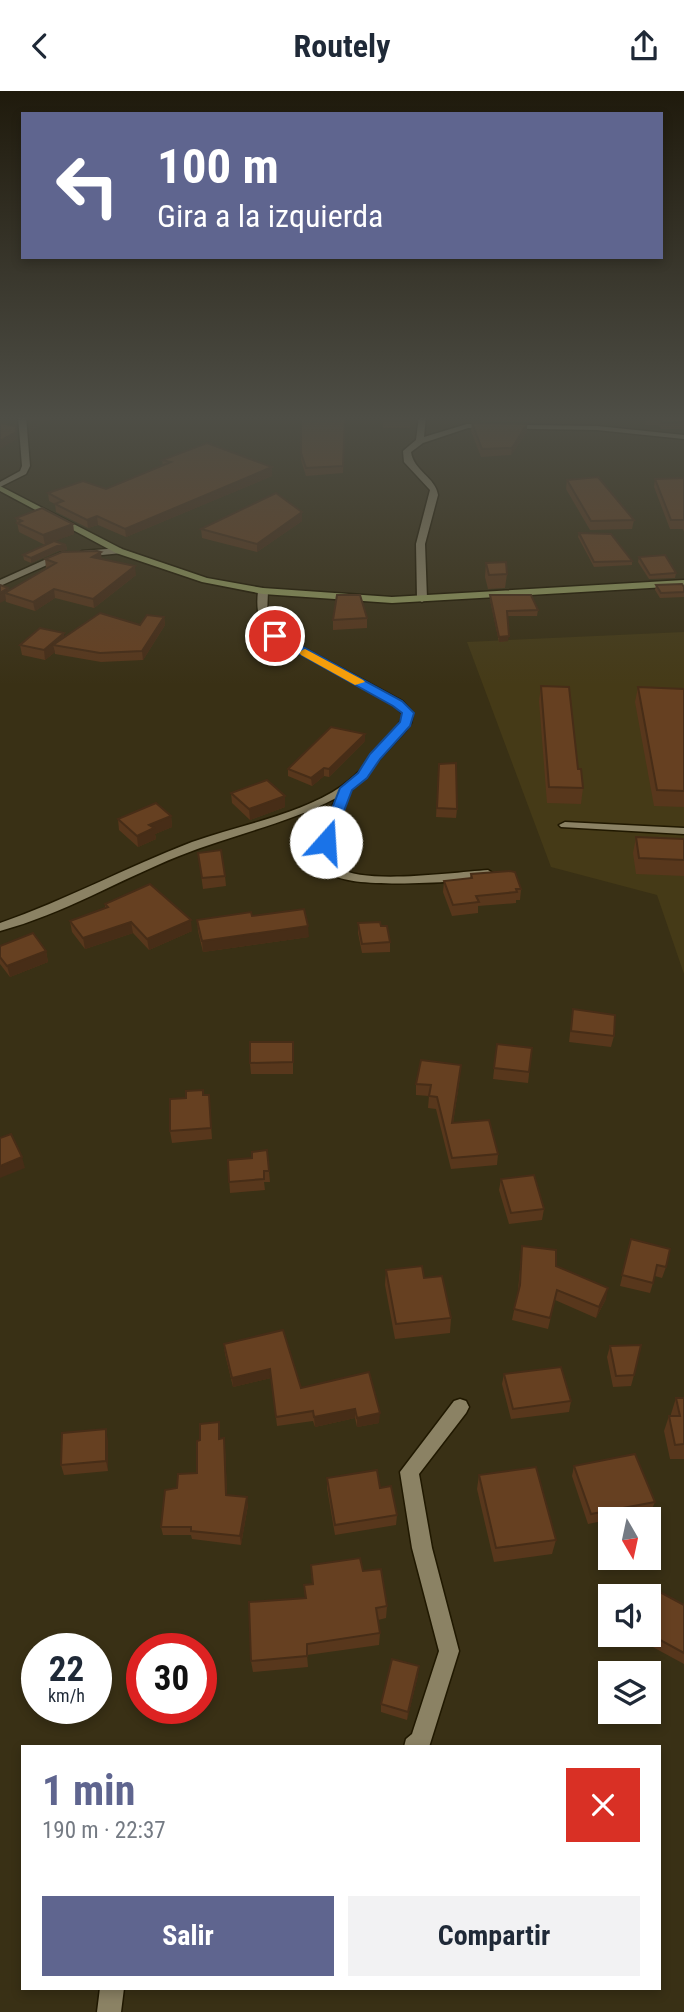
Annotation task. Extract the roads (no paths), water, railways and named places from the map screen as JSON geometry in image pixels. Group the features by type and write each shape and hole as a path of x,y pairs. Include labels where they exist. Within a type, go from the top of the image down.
{"street":[{"path":"35,506 119,551 205,580 263,591 361,599 422,599 684,583"},
{"path":"422,599 419,578 423,529 431,506"},
{"path":"0,583 62,555 119,551"},
{"path":"0,927 54,909 156,861 249,828 346,788 363,775 375,757 406,723 408,713 398,703 275,636 265,626 261,616 263,591"},
{"path":"346,788 326,842 331,863 338,873 351,877 389,879 497,873"},
{"path":"565,825 684,831"},
{"path":"416,1745 421,1741 449,1651 422,1548 409,1472 460,1408"},
{"path":"109,2012 112,1990"}]}
